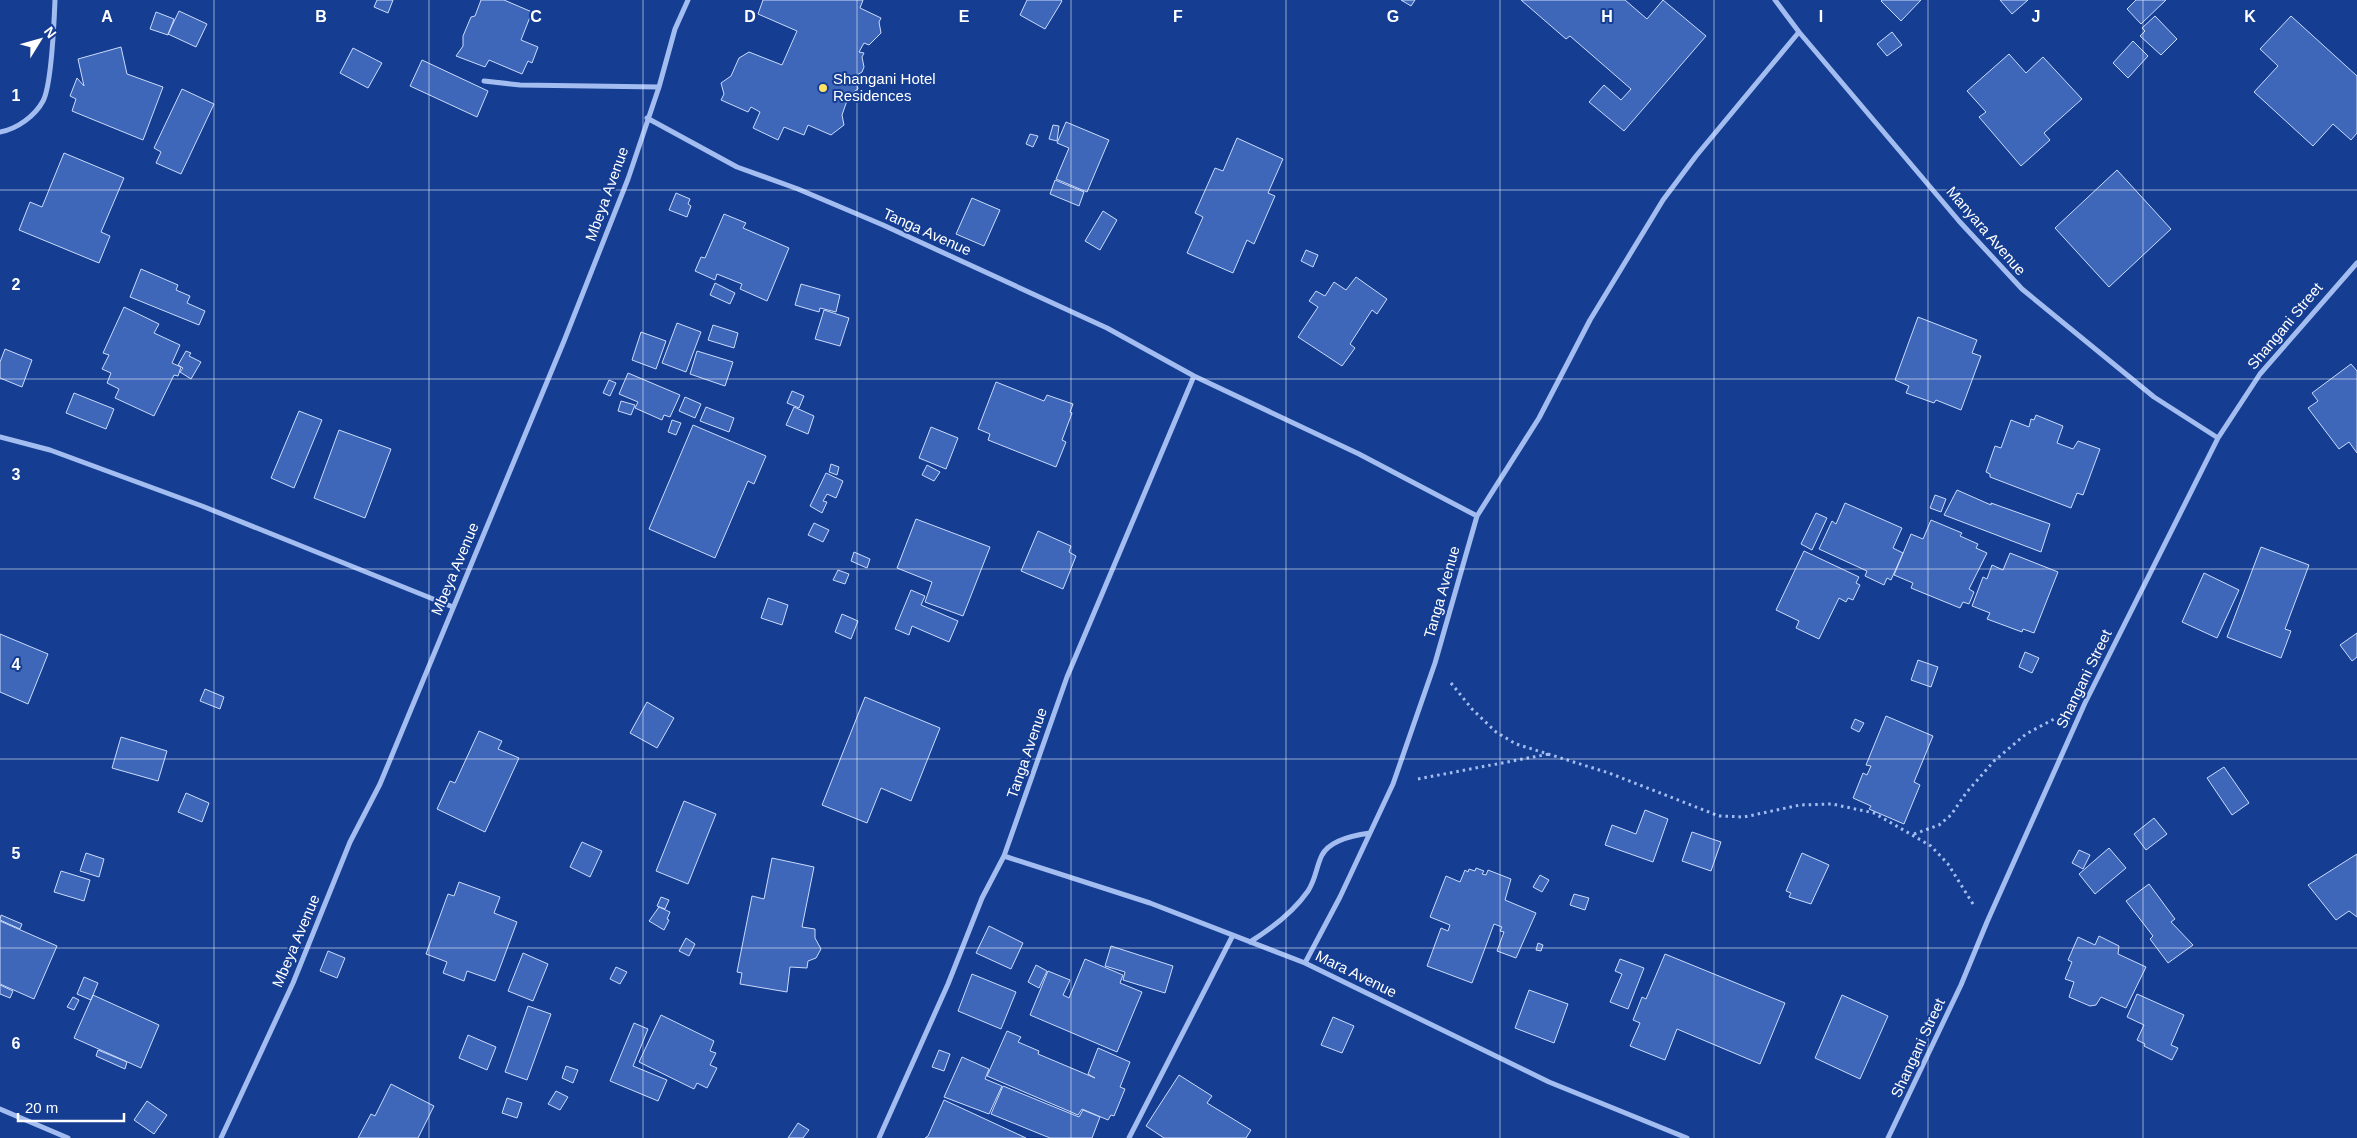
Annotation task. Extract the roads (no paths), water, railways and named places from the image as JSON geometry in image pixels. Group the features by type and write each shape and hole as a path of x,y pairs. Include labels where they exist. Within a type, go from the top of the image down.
{"street":[{"path":"0,132 10,130 19,125 38,109 43,102 50,67 55,0"},
{"name":"Mbeya Avenue","path":"221,1138 293,983 350,842 380,784 567,332 628,179 659,86 675,29 688,0"},
{"name":"Manyara Avenue","path":"1775,0 1798,32 1959,221 2022,289 2154,397 2218,438"},
{"path":"1477,516 1539,418 1590,320 1663,200 1696,156 1798,32"},
{"path":"484,81 520,85 659,86"},
{"name":"Tanga Avenue","path":"647,118 737,167 832,203 1107,328 1194,376 1359,454 1477,516 1435,662 1392,784 1370,833 1305,963"},
{"name":"Shangani Street","path":"1888,1138 1962,985 1987,922 2085,703 2218,438 2260,374 2357,264"},
{"name":"Tanga Avenue","path":"880,1138 948,984 982,898 1004,856 1067,677 1194,376"},
{"path":"0,437 50,450 202,506 453,607"},
{"path":"1250,942 1263,934 1302,898 1316,876 1323,853 1328,848 1352,837 1370,833"},
{"name":"Mara Avenue","path":"1004,856 1150,903 1305,963 1549,1082 1687,1138"},
{"path":"1130,1138 1233,935"},
{"path":"0,1109 68,1138"}],"place":[{"name":"Shangani Hotel Residences","path":"823,88"}]}
